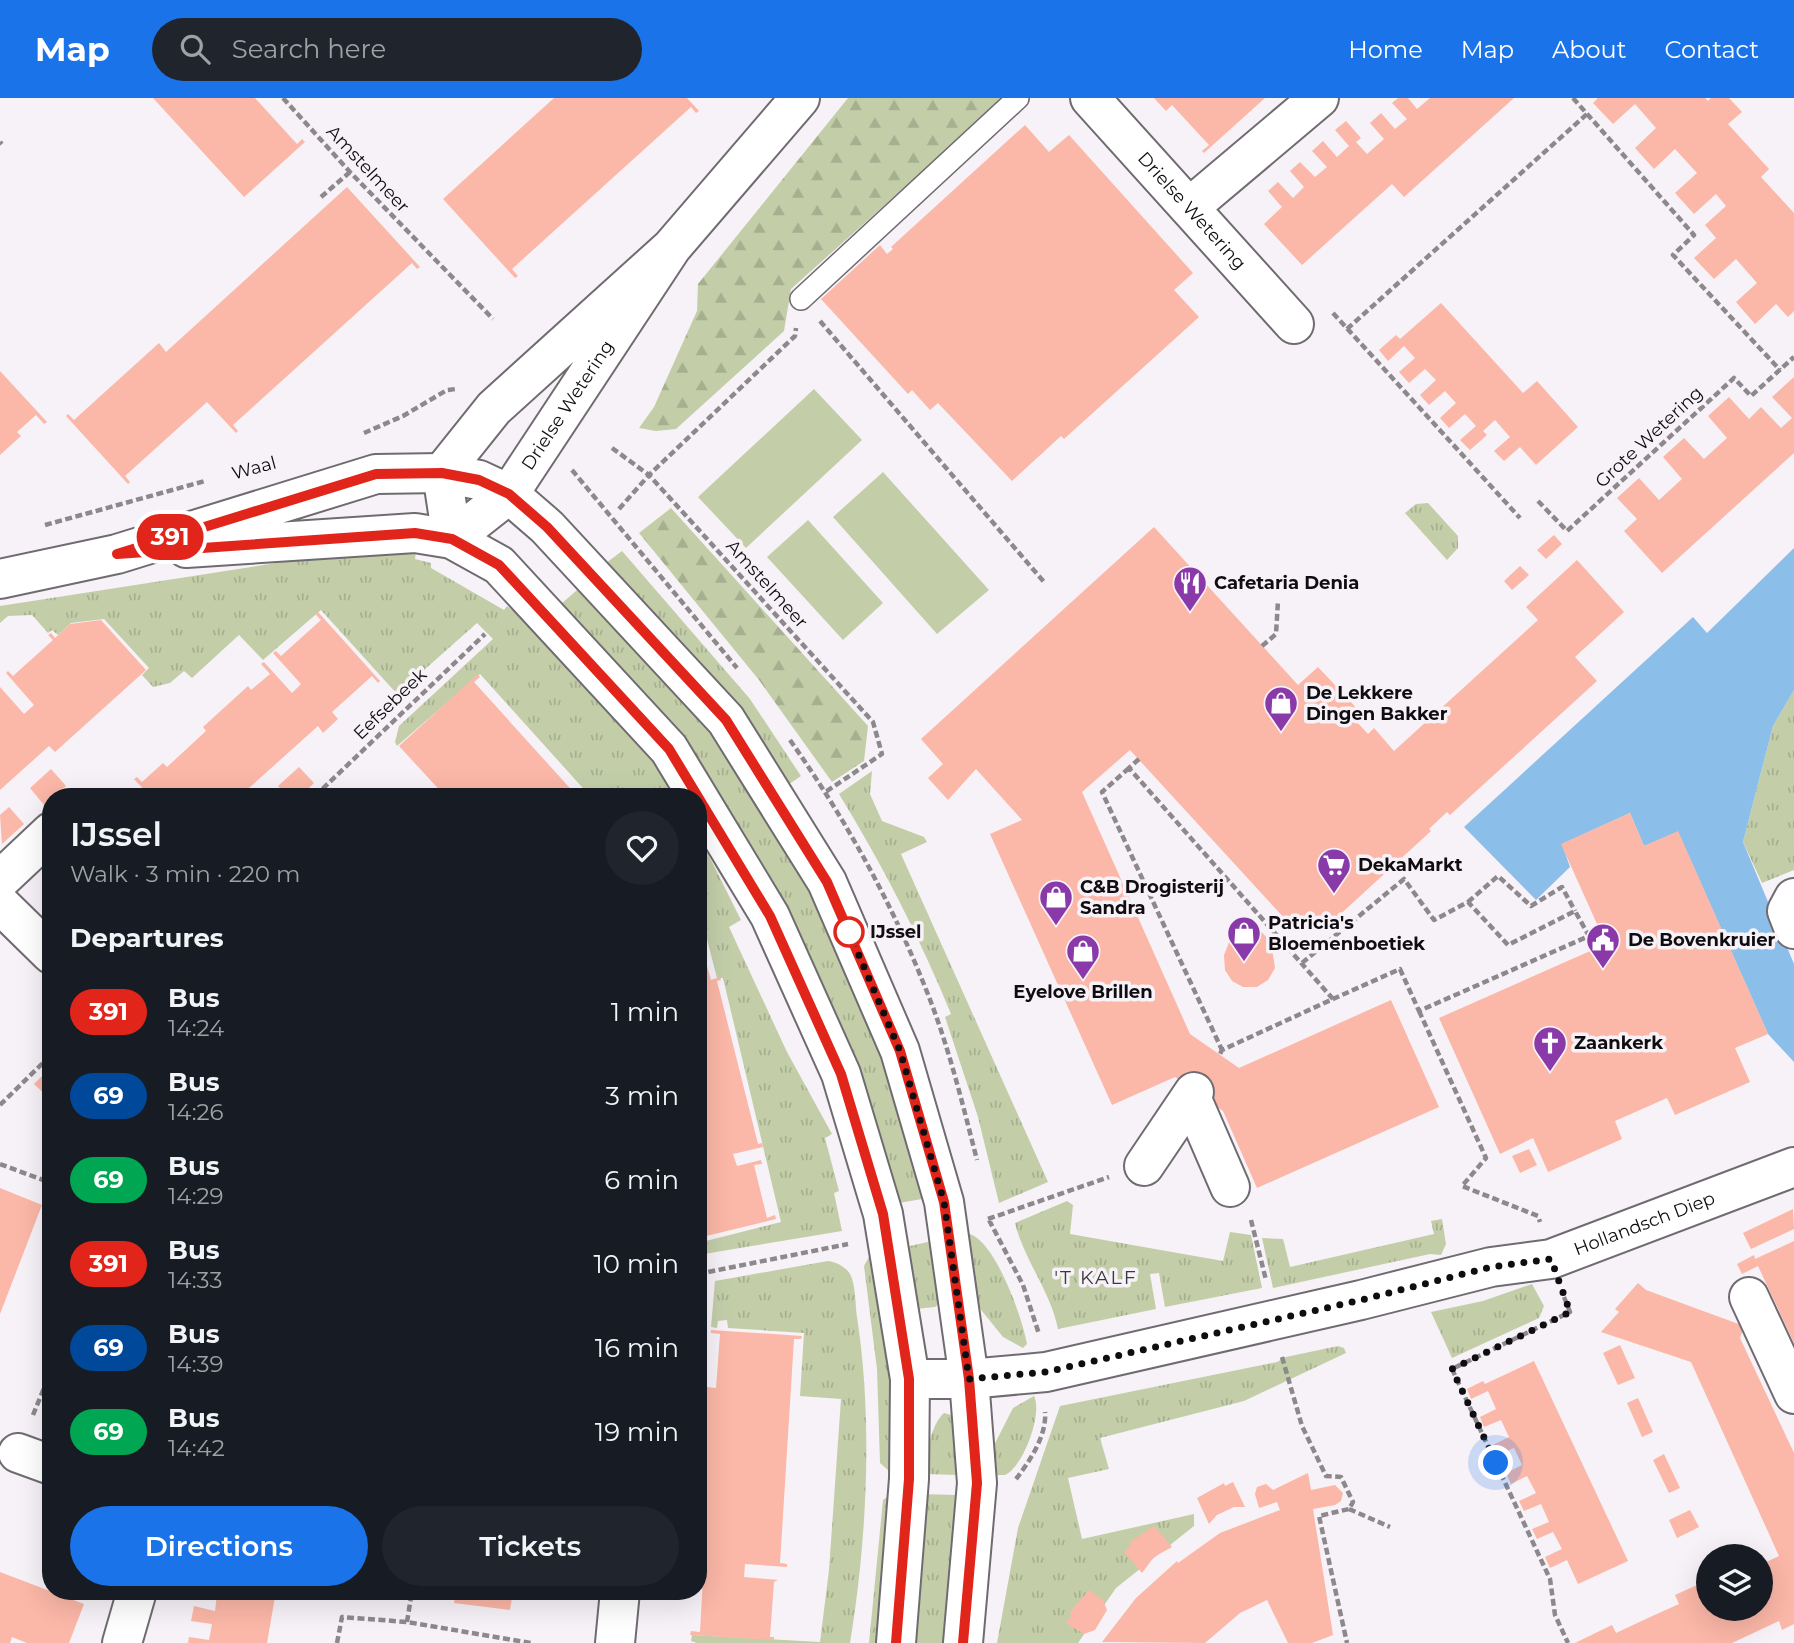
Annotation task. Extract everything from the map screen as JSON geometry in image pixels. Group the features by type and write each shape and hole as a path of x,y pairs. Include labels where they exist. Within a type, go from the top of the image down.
{"main road":[{"name":"Drielse Wetering","path":"442,473 494,408 672,247 800,98"},
{"name":"Drielse Wetering","path":"1090,98 1191,206 1294,324"},
{"path":"1191,206 1319,98"},
{"name":"Drielse Wetering","path":"452,539 509,494 672,247"},
{"path":"442,473 452,539"},
{"path":"0,579 117,554 376,474 442,473 479,480 509,494 547,527 726,720 827,882 900,1051 949,1226 969,1379 977,1483 962,1643"},
{"path":"117,554 415,533 452,539 499,565 669,749 694,788"},
{"path":"707,809 770,916 841,1074 883,1214 909,1379 909,1479 896,1643"},
{"path":"0,880 42,840"},
{"path":"1794,898 1787,911 1794,929"},
{"path":"0,904 42,945"},
{"path":"1144,1166 1193,1094 1230,1187"},
{"name":"Hollandsch Diep","path":"909,1379 969,1379 1046,1372 1271,1304 1551,1259 1794,1167"},
{"path":"1749,1297 1794,1394"},
{"path":"122,1643 134,1600"},
{"path":"615,1643 619,1600"}],"lane":[{"path":"801,299 1018,98"}],"path":[{"name":"Amstelmeer","path":"283,98 350,172 493,319"},
{"path":"1573,98 1694,235 1673,255 1780,370"},
{"path":"1347,329 1587,114"},
{"path":"321,197 350,172"},
{"path":"619,509 649,475 795,336 801,299"},
{"path":"801,299 1044,582"},
{"name":"Grote Wetering","path":"1538,501 1567,531 1734,378 1751,396 1794,357"},
{"path":"356,436 403,416 447,390 467,387 494,408"},
{"name":"Amstelmeer","path":"611,449 649,475 873,722 882,754 834,786"},
{"name":"Waal","path":"40,526 213,479"},
{"path":"1262,646 1276,634 1278,601"},
{"name":"Eefsebeek","path":"323,788 485,634"},
{"path":"1139,759 1102,792 1221,1052 1400,969 1486,1158 1462,1186 1538,1216 1570,1312 1452,1369 1550,1579 1555,1615 1568,1643"},
{"path":"1129,768 1333,999"},
{"path":"1302,963 1404,879 1434,920 1468,902 1498,876 1531,906 1562,887 1589,936 1419,1010"},
{"path":"1468,902 1508,945 1575,911"},
{"path":"0,1105 42,1064"},
{"path":"0,1164 42,1180"},
{"path":"949,1226 988,1219 1093,1182"},
{"path":"1257,1236 1287,1382 1300,1409 1302,1426 1326,1476 1340,1477 1348,1489 1353,1502 1349,1509"},
{"path":"707,1273 886,1238"},
{"path":"1013,1485 1030,1461 1046,1422 1045,1403"},
{"path":"1347,1643 1319,1516 1349,1509 1390,1527"},
{"path":"407,1622 411,1600"},
{"path":"337,1643 342,1617 407,1622 531,1643"}],"green space":[{"path":"848,98 1004,98 791,289 784,331 676,429 656,431 639,428 654,407 697,311 698,284"},
{"path":"814,389 862,440 746,548 698,497"},
{"path":"883,472 989,590 937,634 833,517"},
{"path":"1428,503 1458,536 1458,548 1447,560 1405,513 1416,504"},
{"path":"671,508 868,726 864,761 832,782 759,680 639,533"},
{"path":"808,520 883,603 843,640 767,557"},
{"path":"416,551 415,559 431,563 431,568 504,610 507,606 518,615 525,611 630,728 674,788 583,788 480,674 397,746 395,742 399,726 493,639 477,623 397,694 321,610 263,660 239,635 192,678 184,671 170,683 153,687 142,675 149,668 104,619 71,623 58,635 52,630 48,633 32,615 8,616 0,623 0,606 341,553"},
{"path":"622,551 750,699 801,776 779,791 598,569"},
{"path":"584,584 715,734 794,854 860,987 928,1198 887,1205 804,961 707,826 707,788 680,788 553,611"},
{"path":"1794,690 1794,870 1762,883 1743,842 1773,726"},
{"path":"872,771 870,794 882,821 924,837 927,842 901,854 1048,1182 999,1203 978,1117 945,1017 951,1014 900,902 839,794"},
{"path":"707,852 741,920 729,927 787,1052 832,1134 825,1138 839,1191 834,1193 842,1231 707,1254 707,1241 781,1222 723,978 717,978 707,939"},
{"path":"1067,1201 1073,1205 1070,1234 1223,1261 1230,1232 1251,1235 1262,1288 1165,1307 1159,1273 1150,1274 1156,1309 1058,1329 1049,1301 1024,1250 1015,1223"},
{"path":"1442,1219 1446,1244 1441,1255 1430,1254 1273,1288 1262,1238 1283,1239 1290,1267 1434,1234 1431,1221"},
{"path":"970,1234 980,1240 989,1251 1006,1282 1024,1332 1027,1344 1023,1348 1003,1337 969,1295 960,1235"},
{"path":"937,1240 944,1298 935,1307 916,1309 896,1249"},
{"path":"871,1253 892,1375 890,1472 880,1463 877,1369 864,1266"},
{"path":"828,1261 846,1269 853,1284 865,1397 864,1522 850,1643 691,1641 692,1635 820,1642 829,1570 841,1399 800,1396 804,1333 728,1328 727,1320 718,1321 717,1328 711,1327 715,1281"},
{"path":"1532,1284 1544,1306 1539,1318 1452,1358 1431,1312 1483,1301"},
{"path":"1338,1346 1344,1348 1346,1353 1244,1401 1100,1438 1109,1469 1068,1478 1082,1539 1194,1514 1194,1526 1116,1588 1078,1643 997,1643 1018,1528 1060,1406 1277,1362 1286,1357"},
{"path":"1034,1396 1034,1427 1018,1462 1005,1475 979,1475 1013,1408"},
{"path":"944,1413 955,1416 958,1475 925,1474 922,1471 930,1440"},
{"path":"919,1494 957,1495 946,1643 904,1643"},
{"path":"890,1495 883,1643 869,1643 883,1500"}],"water":[{"path":"1794,548 1794,690 1773,726 1743,842 1794,964 1794,1062 1768,1034 1678,832 1644,846 1630,813 1562,844 1570,867 1536,900 1464,827 1693,617 1707,633"}],"building":[{"path":"153,98 255,98 297,144 302,139 305,142 244,197"},
{"path":"554,98 687,98 699,111 696,113 691,107 512,269 518,276 515,278 443,199"},
{"path":"1154,98 1265,98 1204,153 1202,151 1209,145 1172,105 1166,111"},
{"path":"1398,98 1408,98 1417,109 1430,98 1514,98 1404,197 1392,184 1302,265 1264,224 1282,207 1268,191 1278,182 1293,198 1304,187 1290,171 1300,162 1315,177 1327,167 1312,151 1323,141 1337,157 1349,146 1335,130 1346,121 1361,138 1356,142 1367,154 1384,139 1370,123 1381,113 1395,129 1407,119 1392,103"},
{"path":"1598,98 1705,98 1708,101 1711,98 1729,98 1742,112 1728,124 1769,169 1761,177 1794,213 1794,311 1788,317 1776,304 1755,324 1736,302 1757,283 1736,259 1714,279 1694,258 1716,238 1705,225 1726,206 1716,194 1694,214 1675,193 1697,173 1675,149 1654,169 1635,148 1656,128 1635,104 1613,124 1593,103"},
{"path":"1025,125 1049,152 1069,135 1193,273 1174,290 1199,317 1064,439 1061,436 1012,481 938,403 930,410 912,390 908,394 821,299 880,245 887,254 893,249 891,247"},
{"path":"347,187 420,267 417,269 412,263 233,425 238,431 236,433 207,402 125,476 130,482 128,484 66,416 68,414 74,420 159,343 166,352"},
{"path":"1441,303 1523,393 1537,381 1578,427 1536,465 1520,447 1504,461 1494,451 1510,437 1495,420 1483,431 1487,435 1470,450 1460,440 1476,426 1465,414 1449,428 1440,418 1456,403 1445,391 1429,405 1420,395 1436,380 1425,369 1409,383 1399,372 1415,358 1404,346 1388,361 1379,350 1396,335 1400,339"},
{"path":"0,371 47,422 44,424 36,415 17,432 21,436 0,455"},
{"path":"1794,377 1794,453 1662,573 1624,531 1637,519 1617,498 1639,478 1659,500 1682,479 1663,457 1684,438 1704,459 1727,438 1708,416 1729,397 1749,419 1761,407 1781,428 1792,418 1772,397"},
{"path":"1154,527 1298,685 1318,667 1362,714 1355,720 1368,734 1374,728 1394,751 1538,620 1526,607 1577,560 1624,612 1575,657 1597,681 1450,815 1447,812 1429,829 1431,831 1333,921 1321,921 1317,929 1309,932 1301,928 1297,919 1285,919 1130,750 1082,792 1190,1034 1239,1068 1391,1000 1439,1107 1257,1188 1223,1111 1175,1077 1112,1105 990,834 1022,820 976,769 948,800 928,778 943,764 921,739"},
{"path":"1554,535 1562,544 1546,559 1537,550"},
{"path":"1520,566 1529,575 1512,590 1504,581"},
{"path":"318,612 380,681 378,683 372,676 332,712 338,719 323,733 318,726 249,788 142,788 134,779 137,777 142,782 163,763 167,767 206,731 203,727 248,686 251,690 270,674 261,664 264,662 292,693 301,684 273,653 276,651 281,656 321,620 316,615"},
{"path":"101,620 146,670 55,752 49,746 0,790 0,687 24,714 34,705 6,673 8,671 13,676 53,640 48,635 51,633 55,638 70,624"},
{"path":"478,674 480,677 474,682 570,788 438,788 399,746"},
{"path":"299,767 314,783 309,788 278,786"},
{"path":"51,769 66,786 42,788 42,803 30,788"},
{"path":"9,807 24,824 2,844 0,815"},
{"path":"1630,813 1644,846 1678,831 1768,1034 1735,1048 1750,1082 1675,1115 1667,1098 1615,1121 1622,1139 1548,1172 1533,1138 1500,1154 1439,1018 1606,944 1561,844"},
{"path":"1251,921 1271,942 1275,968 1268,980 1257,987 1243,987 1232,981 1225,970 1224,955 1230,940"},
{"path":"707,966 711,980 720,977 721,980 717,981 758,1144 762,1143 763,1147 733,1154 737,1166 761,1160 762,1164 754,1165 767,1218 775,1215 776,1219 707,1236"},
{"path":"42,1076 42,1092 34,1084"},
{"path":"1529,1149 1537,1165 1520,1173 1512,1156"},
{"path":"0,1188 42,1205 0,1314"},
{"path":"1793,1209 1794,1229 1751,1249 1743,1233"},
{"path":"1794,1241 1794,1343 1758,1266 1742,1274 1737,1264"},
{"path":"1638,1283 1646,1290 1744,1326 1740,1338 1794,1453 1794,1624 1782,1630 1779,1621 1732,1643 1575,1643 1612,1625 1616,1633 1679,1604 1675,1595 1696,1585 1696,1621 1773,1621 1773,1559 1779,1556 1691,1362 1601,1332 1619,1312 1615,1309"},
{"path":"711,1330 802,1336 801,1339 794,1339 780,1563 787,1564 787,1567 745,1564 744,1577 778,1580 774,1582 770,1637 774,1637 774,1640 690,1635 691,1631 700,1632 702,1600 707,1600 707,1387 716,1388 720,1334 711,1333"},
{"path":"1620,1345 1635,1378 1618,1385 1603,1353"},
{"path":"1534,1361 1628,1561 1578,1584 1567,1560 1550,1568 1545,1557 1562,1549 1553,1532 1537,1539 1532,1529 1549,1522 1541,1504 1524,1511 1519,1501 1536,1493 1527,1476 1511,1484 1506,1473 1522,1465 1514,1448 1498,1455 1493,1445 1509,1437 1501,1420 1484,1427 1480,1417 1496,1409 1488,1391 1471,1399 1467,1389 1483,1381 1485,1384"},
{"path":"1638,1398 1653,1432 1642,1437 1627,1403"},
{"path":"1664,1454 1680,1488 1669,1493 1653,1460"},
{"path":"1308,1473 1311,1490 1335,1485 1343,1493 1341,1501 1335,1505 1313,1509 1333,1635 1312,1643 1288,1643 1267,1600 1240,1613 1205,1643 1102,1642 1136,1598 1177,1561 1178,1563 1220,1533 1280,1510 1277,1502 1259,1508 1255,1494 1257,1487 1266,1484 1273,1490"},
{"path":"1233,1482 1245,1507 1234,1507 1217,1515 1209,1524 1197,1498 1224,1483 1225,1486"},
{"path":"1690,1510 1699,1527 1677,1538 1669,1520"},
{"path":"1154,1526 1172,1547 1154,1557 1142,1573 1124,1552 1131,1545 1129,1543"},
{"path":"0,1572 42,1588 42,1600 74,1600 84,1604 69,1643 27,1643 12,1637 10,1643 0,1643"},
{"path":"1089,1590 1103,1600 1107,1610 1095,1630 1084,1634 1066,1623 1072,1615 1069,1613"},
{"path":"216,1600 274,1600 267,1643 188,1643 189,1637 209,1640 212,1624 191,1621 194,1606 215,1611"},
{"path":"454,1600 512,1600 510,1610 454,1603"}],"bus line":[{"name":"391","path":"694,788 669,749 499,565 452,539 415,533 117,554 376,474 442,473 479,480 509,494 547,527 726,720 827,882 900,1051 944,1202 969,1379 977,1483 963,1643"},
{"name":"391","path":"707,809 770,916 841,1074 883,1214 909,1379 909,1479 896,1643"}],"place":[{"name":"Cafetaria Denia","path":"1190,613"},
{"name":"De Lekkere Dingen Bakker","path":"1281,733"},
{"name":"DekaMarkt","path":"1334,895"},
{"name":"C&B Drogisterij Sandra","path":"1056,927"},
{"name":"IJssel","path":"849,932"},
{"name":"Patricia's Bloemenboetiek","path":"1244,963"},
{"name":"De Bovenkruier","path":"1603,970"},
{"name":"Eyelove Brillen","path":"1083,981"},
{"name":"Zaankerk","path":"1550,1073"}],"district":[{"name":"'T KALF","path":"1096,1277"}],"route":[{"path":"849,932 848,930 900,1051 944,1202 969,1379 1046,1372 1361,1300 1491,1267 1551,1259 1570,1312 1452,1369 1496,1463"}]}
